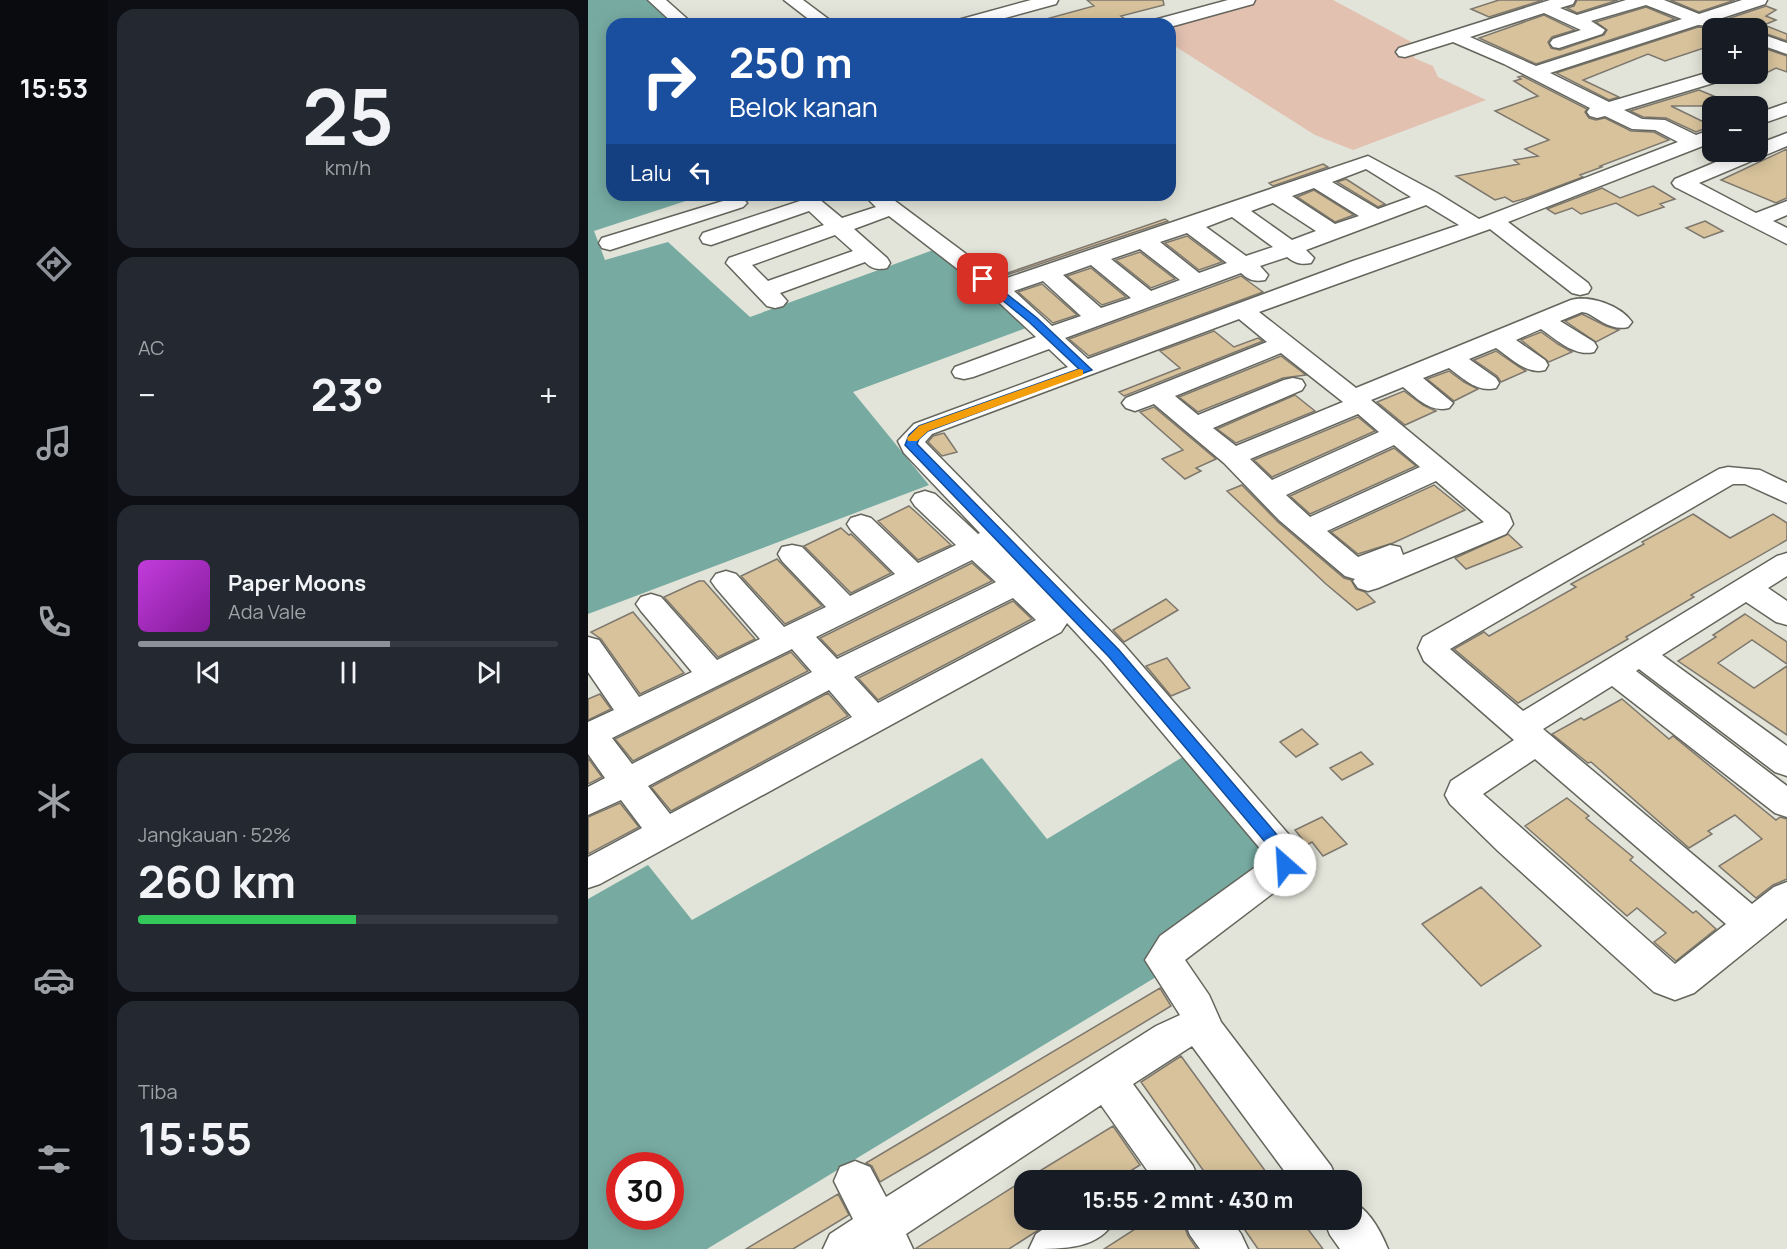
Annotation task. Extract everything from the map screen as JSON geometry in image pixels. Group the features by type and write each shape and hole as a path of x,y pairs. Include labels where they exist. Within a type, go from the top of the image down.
{"street":[{"path":"656,0 677,18"},
{"path":"792,0 818,18"},
{"path":"987,18 1050,0"},
{"path":"1176,18 1220,3 1246,0"},
{"path":"1405,52 1567,0"},
{"path":"1626,0 1637,0"},
{"path":"1578,20 1644,0"},
{"path":"1649,0 1702,20"},
{"path":"1535,72 1759,0"},
{"path":"1510,60 1596,30 1545,7"},
{"path":"1453,36 1510,60 1639,124"},
{"path":"1768,42 1787,51"},
{"path":"1768,59 1787,51"},
{"path":"1582,118 1702,80"},
{"path":"1768,116 1787,109"},
{"path":"1614,134 1639,124 1658,124 1702,138"},
{"path":"1768,147 1787,139"},
{"path":"588,873 1050,625 1053,621 1050,616 1016,584 987,540 920,456 911,441 923,429 1330,278 1484,224 1702,140"},
{"path":"998,289 1368,162 1422,200 1484,224 1580,288"},
{"path":"1731,162 1682,183 1787,237"},
{"path":"1317,181 1376,217"},
{"path":"1276,195 1333,233"},
{"path":"964,372 1098,318 1422,200"},
{"path":"737,263 839,227 883,202 998,289 1086,370"},
{"path":"610,243 736,203"},
{"path":"689,218 770,295 873,258 812,203 711,238"},
{"path":"1756,221 1787,207"},
{"path":"1235,209 1330,278"},
{"path":"1190,225 1284,295"},
{"path":"1143,240 1198,283"},
{"path":"1095,257 1148,300"},
{"path":"1047,273 1098,318"},
{"path":"1233,457 1333,416 1406,377 1583,305 1592,306 1620,322"},
{"path":"1243,311 1285,343 1358,401 1499,520 1499,525 1368,581 1306,529 1233,457 1195,426 1146,398 1258,356 1285,343"},
{"path":"1545,321 1585,347"},
{"path":"1499,339 1536,365"},
{"path":"1258,356 1333,416"},
{"path":"1451,358 1487,383"},
{"path":"1406,377 1440,403"},
{"path":"1195,426 1293,385"},
{"path":"1269,492 1397,434"},
{"path":"1306,529 1439,469"},
{"path":"1752,925 1528,735 1435,653 1434,645 1728,475 1750,476 1787,494"},
{"path":"925,500 987,540 1114,654 1285,854 1285,865 1173,947 1164,960 1196,1007 1206,1032 1309,1170"},
{"path":"861,524 914,576"},
{"path":"664,832 589,735 987,540"},
{"path":"792,554 846,610"},
{"path":"1787,563 1613,670 1528,735 1463,790 1462,795 1510,842 1667,980 1675,984 1787,897"},
{"path":"726,581 832,675 874,720"},
{"path":"588,802 832,675 1016,584"},
{"path":"1747,588 1787,615"},
{"path":"651,604 712,675"},
{"path":"588,648 633,713"},
{"path":"1640,654 1787,763"},
{"path":"1613,670 1787,804"},
{"path":"855,1181 872,1242 1106,1079 1170,1038 1190,1028 1206,1032"},
{"path":"1106,1079 1162,1170"},
{"path":"1051,1249 1079,1230"},
{"path":"1212,1230 1226,1249"},
{"path":"1352,1230 1366,1249"}],"shaded area":[{"path":"1256,0 1333,0 1417,45 1414,58 1433,66 1438,77 1486,100 1353,150 1315,135 1176,47 1176,22"}],"water":[{"path":"588,0 653,0 675,18 606,18 606,201 686,201 594,231 605,260 668,242 750,317 936,249 1034,325 853,392 929,485 588,614"},
{"path":"1191,752 1281,858 1161,974 707,1249 588,1249 588,899 648,865 692,920 982,758 1047,839"}],"building":[{"path":"1087,0 1163,0 1164,5 1121,16 1124,18 1050,18 1094,6"},
{"path":"1499,0 1543,0 1489,17 1471,9"},
{"path":"1577,0 1618,0 1577,13 1567,8 1574,6"},
{"path":"1670,0 1735,0 1699,12"},
{"path":"1766,6 1776,10 1766,16 1776,20 1768,23 1768,18 1730,18"},
{"path":"1646,7 1675,19 1536,64 1479,38 1544,15 1575,30 1552,37 1548,42 1551,48 1560,50 1604,35 1607,30 1596,22"},
{"path":"1702,27 1702,49 1665,61 1648,54 1583,80 1619,97 1609,100 1556,73"},
{"path":"1768,27 1787,34 1787,41 1768,34"},
{"path":"1768,49 1787,56 1787,72 1776,68 1768,72"},
{"path":"1522,76 1587,109 1585,112 1589,118 1596,120 1605,118 1631,131 1654,132 1669,140 1600,166 1602,167 1580,175 1583,177 1527,198 1513,202 1505,197 1495,200 1456,176 1519,164 1514,160 1538,156 1525,149 1549,140 1495,111 1538,96 1514,81 1521,79 1518,77"},
{"path":"1699,90 1714,96 1702,96 1702,106 1671,106 1702,121 1702,130 1696,132 1666,118 1643,117 1630,111"},
{"path":"1787,149 1787,198 1776,203 1721,180 1759,162 1768,162 1768,158"},
{"path":"1323,164 1328,167 1273,186 1269,183"},
{"path":"1346,179 1385,204 1378,207 1337,182"},
{"path":"1653,186 1675,199 1660,204 1664,207 1638,216 1616,203 1581,214 1572,208 1555,214 1547,209 1602,188 1620,198"},
{"path":"1314,190 1354,215 1335,222 1297,197"},
{"path":"1165,219 1168,221 999,276"},
{"path":"1705,221 1723,231 1704,238 1686,228"},
{"path":"1187,236 1222,262 1199,270 1165,243"},
{"path":"1140,252 1175,279 1151,288 1116,260"},
{"path":"1091,268 1126,297 1102,305 1067,276"},
{"path":"1241,276 1263,292 1089,356 1069,339"},
{"path":"1042,284 1077,315 1053,323 1018,292"},
{"path":"1582,314 1619,330 1596,342 1565,321"},
{"path":"1214,331 1234,347 1258,338 1263,341 1124,396 1119,392 1180,368 1160,351"},
{"path":"1541,332 1572,352 1549,362 1521,340"},
{"path":"1496,351 1526,371 1501,382 1497,376 1474,360"},
{"path":"1281,356 1306,375 1283,378 1198,412 1179,397"},
{"path":"1449,371 1478,389 1454,401 1427,379"},
{"path":"1404,391 1423,405 1436,411 1405,425 1377,402"},
{"path":"1295,395 1315,411 1236,443 1217,429"},
{"path":"1154,407 1216,459 1196,468 1201,471 1185,479 1162,459 1183,450 1140,412"},
{"path":"1358,417 1375,431 1272,477 1254,460"},
{"path":"944,433 957,452 942,456 928,442 933,436"},
{"path":"1394,448 1416,466 1310,514 1290,496"},
{"path":"1242,485 1278,522 1344,578 1351,580 1356,589 1365,592 1375,602 1357,610 1326,584 1227,491"},
{"path":"1434,485 1465,510 1393,543 1358,554 1331,532"},
{"path":"909,506 951,545 918,560 878,521"},
{"path":"1693,514 1730,538 1773,514 1787,523 1787,540 1691,595 1694,597 1626,637 1628,639 1518,703 1454,649 1484,632 1489,636 1576,587 1571,584"},
{"path":"841,528 849,535 851,534 891,573 851,593 804,546"},
{"path":"1508,534 1522,547 1466,569 1455,558"},
{"path":"777,559 822,606 785,624 741,576"},
{"path":"972,563 992,581 837,656 820,638"},
{"path":"699,581 704,581 755,639 718,657 664,597"},
{"path":"1166,599 1178,610 1124,642 1113,630"},
{"path":"1013,601 1032,619 878,700 858,678"},
{"path":"633,612 684,673 640,694 601,639 591,632"},
{"path":"1745,614 1787,642 1787,664 1752,640 1718,663 1754,688 1787,666 1787,735 1678,661 1716,637 1713,635"},
{"path":"791,652 808,671 633,761 615,739"},
{"path":"1167,658 1190,688 1171,696 1146,666"},
{"path":"828,693 848,716 671,811 651,787"},
{"path":"600,694 611,709 588,720 588,699"},
{"path":"1622,699 1669,739 1673,736 1776,820 1780,817 1787,819 1787,879 1773,885 1756,898 1719,866 1762,839 1735,815 1708,831 1712,834 1689,848 1591,762 1588,763 1552,734"},
{"path":"1302,729 1318,744 1296,757 1280,742"},
{"path":"1361,752 1373,764 1342,780 1330,768"},
{"path":"588,758 602,777 588,784"},
{"path":"1567,798 1589,816 1586,818 1633,857 1630,860 1693,913 1696,911 1716,929 1676,961 1654,942 1666,933 1637,908 1627,916 1525,826"},
{"path":"620,803 639,827 588,854 588,817"},
{"path":"1322,817 1347,844 1323,856 1312,842 1307,845 1295,830"},
{"path":"1481,887 1541,946 1481,986 1422,924"},
{"path":"1160,988 1171,1006 926,1155 880,1182 872,1166 866,1163"},
{"path":"1181,1056 1265,1170 1203,1170 1141,1082"},
{"path":"1113,1126 1140,1165 1132,1170 1041,1170"},
{"path":"1014,1186 1014,1230 1038,1230 1009,1249 915,1249"},
{"path":"838,1194 849,1215 793,1249 746,1249"},
{"path":"1133,1230 1186,1230 1197,1249 1104,1249"},
{"path":"1245,1230 1309,1230 1323,1249 1258,1249"}],"slow traffic":[{"path":"912,438 923,429 1079,373"}],"route":[{"path":"983,279 998,289 1086,370 923,429 915,435 911,445 1114,654 1285,854 1285,865"}]}
